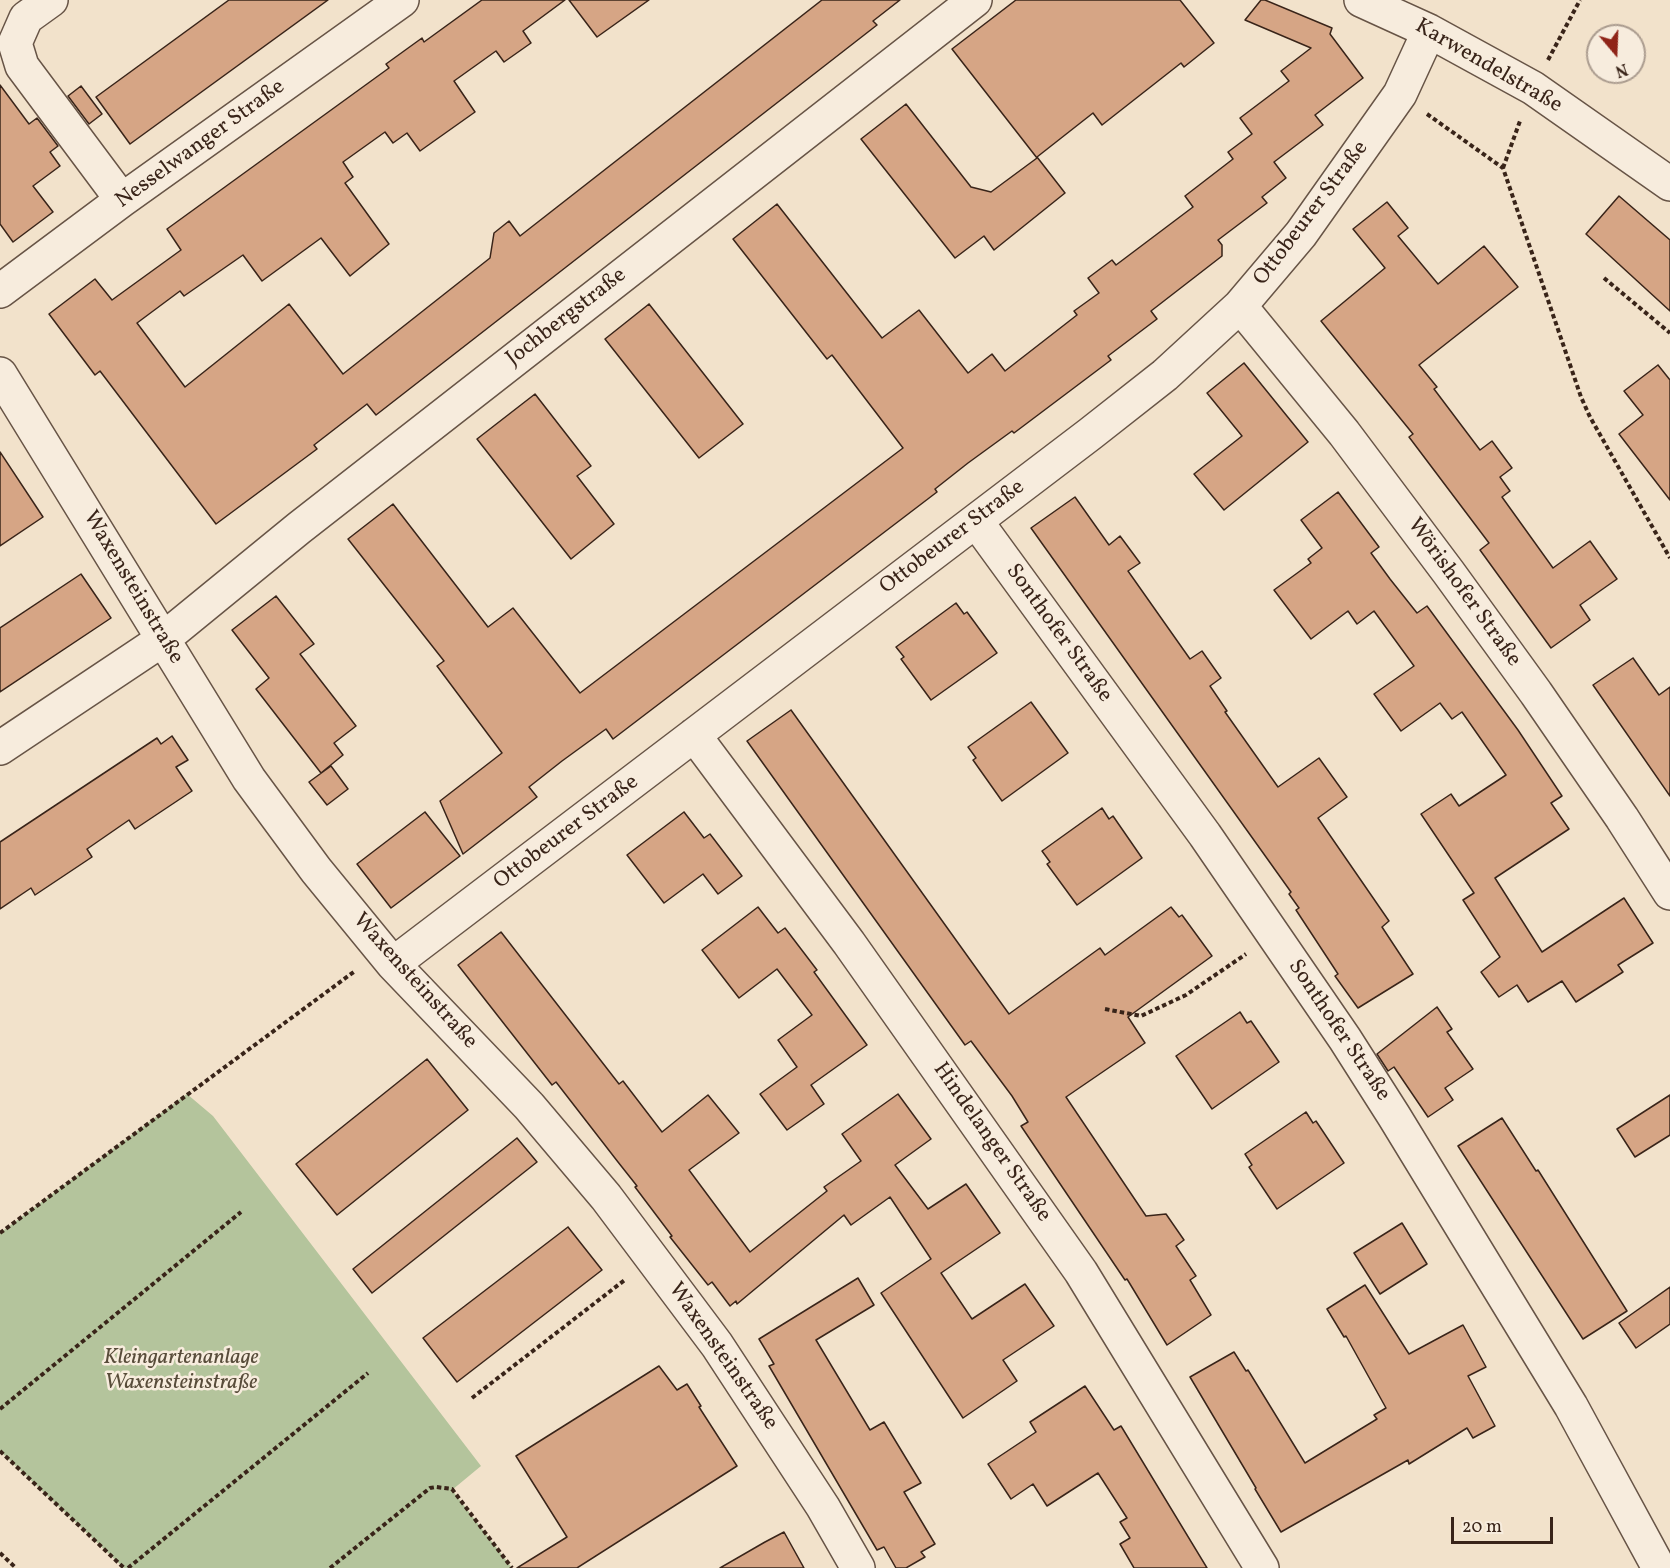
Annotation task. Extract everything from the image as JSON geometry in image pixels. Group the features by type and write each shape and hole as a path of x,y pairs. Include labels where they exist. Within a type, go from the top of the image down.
{"street":[{"path":"51,0 26,18 15,43 22,66 122,200"},
{"name":"Nesselwanger Straße","path":"0,291 122,200 402,0"},
{"name":"Jochbergstraße","path":"0,748 162,640 299,528 975,0"},
{"name":"Karwendelstraße","path":"1361,0 1429,31 1533,88 1670,184"},
{"name":"Ottobeurer Straße","path":"388,958 694,735 1166,375 1240,306 1301,234 1400,94 1429,31"},
{"name":"Wörishofer Straße","path":"1240,306 1344,433 1449,573 1596,779 1670,893"},
{"name":"Waxensteinstraße","path":"0,374 249,778 316,870 388,958 529,1106 606,1197 717,1345 823,1507 858,1568"},
{"name":"Sonthofer Straße","path":"976,521 1205,835 1394,1116 1571,1406 1659,1568"},
{"name":"Hindelanger Straße","path":"694,735 849,943 1081,1272 1262,1568"}],"path":[{"path":"1503,168 1533,88 1580,0"},
{"path":"1400,94 1503,168 1581,397 1670,558"},
{"path":"1605,278 1670,333"},
{"path":"1105,1009 1141,1016 1186,995 1273,934"},
{"path":"0,1233 388,958"},
{"path":"0,1409 241,1212"},
{"path":"472,1398 652,1259"},
{"path":"0,1451 126,1568 368,1373"},
{"path":"330,1568 430,1488 436,1487 452,1489 512,1568"},
{"path":"0,1553 16,1568"}],"green space":[{"name":"Kleingartenanlage Waxensteinstraße","path":"187,1094 213,1116 481,1466 452,1490 512,1568 124,1568 0,1451 0,1233"}],"building":[{"path":"229,0 328,0 130,144 96,97"},
{"path":"482,0 565,0 523,31 531,43 504,62 496,51 454,81 475,112 420,151 407,133 393,143 385,132 343,162 353,177 345,183 389,244 350,276 321,238 262,281 243,255 184,296 180,291 137,323 185,387 289,304 343,374 490,258 494,233 509,221 520,236 822,0 900,0 873,21 877,25 376,415 367,404 314,445 317,449 216,524 100,371 95,375 49,314 95,279 112,300 181,250 167,229 389,68 386,64 422,38 424,42"},
{"path":"569,0 649,0 597,37"},
{"path":"1016,0 1180,0 1214,43 1184,67 1181,63 1102,125 1093,113 1037,157 1065,193 994,250 984,236 955,258 861,139 906,104 971,187 991,192 1037,158 952,49"},
{"path":"1261,0 1332,28 1330,34 1363,78 1315,115 1323,125 1274,162 1286,178 1262,197 1267,203 1218,240 1222,245 1222,256 1151,311 1157,319 1108,356 1111,360 1014,433 1012,431 968,463 935,489 937,492 613,739 606,729 562,761 529,787 537,797 463,854 440,801 502,753 437,666 444,661 348,539 393,504 488,627 513,608 580,693 903,448 832,355 827,359 733,239 777,204 882,338 919,310 968,373 992,354 1005,371 1077,315 1074,311 1099,293 1088,278 1112,260 1116,265 1193,207 1185,196 1233,159 1228,152 1252,134 1240,118 1289,81 1281,71 1311,48 1245,20"},
{"path":"0,85 29,124 37,118 58,146 50,152 60,166 33,186 53,212 13,242 0,224"},
{"path":"81,86 102,114 89,124 68,96"},
{"path":"1619,196 1670,240 1670,311 1586,234"},
{"path":"1387,202 1408,228 1398,236 1438,284 1484,246 1518,287 1419,365 1437,387 1434,389 1480,450 1492,441 1512,468 1500,477 1510,491 1502,497 1553,568 1590,541 1617,579 1580,605 1590,620 1551,648 1480,550 1489,543 1409,437 1413,434 1321,321 1385,268 1353,229"},
{"path":"649,304 743,424 699,458 605,339"},
{"path":"1244,363 1308,442 1224,510 1194,474 1242,436 1207,393"},
{"path":"1658,365 1670,380 1670,500 1619,434 1643,415 1624,391"},
{"path":"535,394 591,466 577,476 614,524 571,559 477,439"},
{"path":"0,452 43,517 0,546"},
{"path":"1338,492 1379,547 1371,553 1390,579 1417,613 1427,606 1518,730 1562,796 1551,803 1569,829 1495,878 1542,952 1624,898 1653,943 1618,965 1623,972 1576,1002 1562,981 1528,1002 1517,985 1499,997 1481,972 1500,957 1463,900 1474,893 1421,814 1451,794 1459,806 1506,775 1462,712 1452,719 1440,703 1401,731 1374,694 1414,666 1374,611 1357,624 1348,611 1311,639 1274,590 1311,563 1308,559 1322,548 1301,520"},
{"path":"1075,497 1109,545 1120,536 1140,563 1128,571 1190,659 1202,651 1221,678 1210,686 1227,711 1225,712 1278,787 1319,758 1347,797 1318,818 1389,921 1382,927 1413,974 1358,1008 1335,976 1338,974 1296,910 1299,908 1289,894 1291,892 1031,528"},
{"path":"81,574 111,618 0,692 0,628"},
{"path":"276,596 314,644 300,654 356,726 334,743 343,755 321,773 256,689 269,678 232,630"},
{"path":"956,603 964,614 967,612 997,653 931,700 901,659 904,657 896,647"},
{"path":"1633,658 1659,695 1670,687 1670,796 1593,685"},
{"path":"1031,702 1068,753 1002,801 973,760 976,758 968,747"},
{"path":"791,710 1009,1014 1100,948 1105,955 1171,907 1179,917 1182,915 1212,956 1128,1017 1145,1043 1066,1097 1146,1216 1166,1214 1184,1240 1176,1246 1196,1276 1190,1280 1211,1315 1167,1345 1127,1279 1125,1280 1021,1126 1028,1122 1012,1096 971,1041 965,1045 747,741"},
{"path":"172,736 188,760 176,767 192,791 135,829 129,820 87,849 92,857 35,895 31,888 0,909 0,842 157,738 161,744"},
{"path":"331,766 348,789 327,805 309,782"},
{"path":"1102,808 1109,819 1113,816 1142,858 1077,905 1047,864 1050,862 1042,851"},
{"path":"425,812 460,856 391,908 357,864"},
{"path":"684,812 704,838 710,834 742,876 718,894 703,874 664,903 627,855"},
{"path":"758,907 778,933 785,928 817,970 814,972 867,1045 811,1085 824,1104 787,1130 760,1094 797,1067 778,1040 812,1015 777,969 739,998 702,950"},
{"path":"501,932 619,1084 623,1081 662,1132 708,1095 739,1133 689,1170 750,1252 827,1191 824,1187 861,1161 842,1134 898,1094 931,1139 895,1165 928,1209 966,1184 1000,1233 941,1273 972,1319 1025,1284 1054,1326 1003,1360 1017,1381 963,1418 881,1293 931,1259 890,1197 851,1225 844,1215 737,1304 736,1301 730,1306 712,1282 708,1285 670,1237 672,1236 635,1187 637,1186 556,1082 552,1085 458,965"},
{"path":"1437,1007 1452,1029 1447,1032 1473,1069 1445,1088 1453,1100 1428,1117 1394,1067 1388,1071 1377,1054"},
{"path":"1240,1012 1247,1023 1251,1021 1279,1062 1212,1109 1176,1056"},
{"path":"427,1059 468,1110 337,1215 296,1164"},
{"path":"1670,1095 1670,1135 1635,1157 1617,1129"},
{"path":"1306,1112 1313,1123 1316,1121 1344,1163 1277,1209 1249,1167 1252,1165 1245,1154"},
{"path":"1502,1118 1536,1171 1538,1170 1627,1311 1583,1339 1458,1146"},
{"path":"517,1138 537,1162 372,1293 353,1269"},
{"path":"1402,1223 1427,1264 1380,1294 1354,1253"},
{"path":"568,1227 602,1270 457,1382 423,1338"},
{"path":"858,1278 874,1305 816,1340 870,1430 884,1422 921,1483 904,1492 935,1544 921,1552 925,1557 906,1568 896,1568 884,1547 877,1550 769,1366 774,1364 759,1339"},
{"path":"1365,1285 1409,1354 1463,1325 1486,1367 1468,1376 1495,1426 1473,1438 1467,1428 1409,1464 1408,1460 1281,1532 1190,1377 1234,1352 1246,1371 1248,1370 1305,1463 1377,1419 1374,1415 1386,1408 1346,1336 1344,1337 1327,1309"},
{"path":"1670,1287 1670,1324 1636,1348 1619,1323"},
{"path":"659,1366 677,1390 687,1384 737,1466 577,1568 517,1568 567,1537 516,1456"},
{"path":"1085,1386 1114,1430 1121,1426 1207,1568 1134,1568 1120,1544 1130,1538 1120,1522 1127,1518 1098,1473 1047,1506 1033,1484 1011,1499 988,1464 1036,1432 1030,1422"},
{"path":"784,1532 804,1568 720,1568 765,1542"}]}
